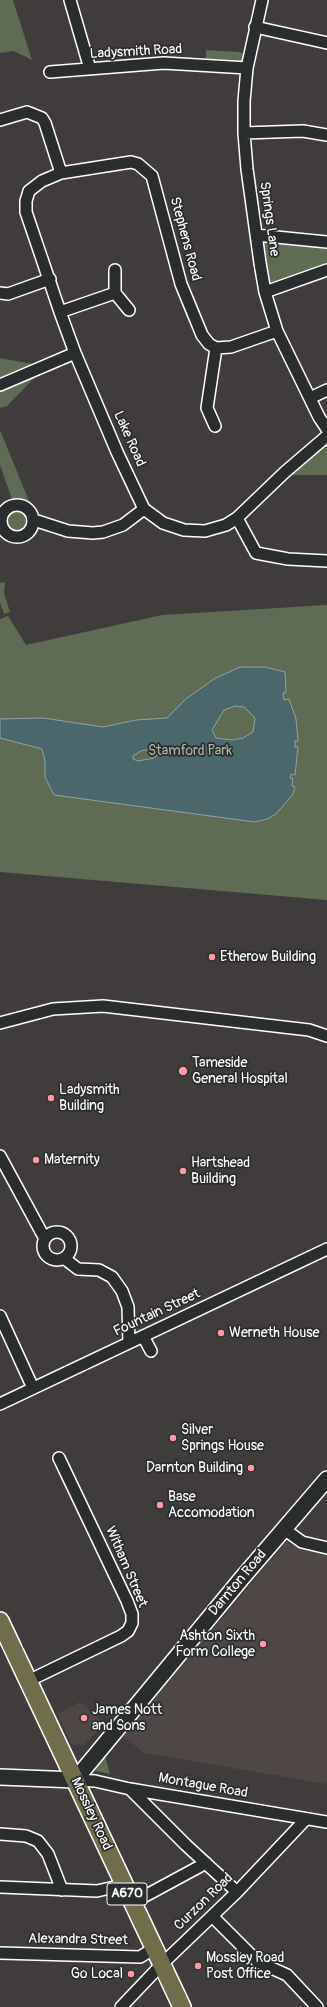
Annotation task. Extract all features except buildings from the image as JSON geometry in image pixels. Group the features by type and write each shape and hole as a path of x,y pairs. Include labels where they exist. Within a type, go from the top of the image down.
{"main road":[{"name":"Mossley Road","path":"0,1621 123,1885 182,2007"}],"street":[{"path":"70,0 90,69"},
{"name":"Springs Lane","path":"262,0 247,68 244,133 256,235 265,292 277,331 327,429"},
{"path":"255,27 327,43"},
{"name":"Ladysmith Road","path":"50,72 164,63 247,68"},
{"path":"0,120 26,112 42,118 45,123 61,173"},
{"path":"244,133 303,131 327,135"},
{"name":"Stephens Road","path":"47,178 61,173 131,162 145,168 152,176 181,284 202,336 209,344 216,348"},
{"name":"Lake Road","path":"47,178 29,191 26,206 60,312 75,353 117,452 144,509 163,523 193,532 216,528 237,518 285,472 327,436"},
{"path":"256,235 327,242"},
{"path":"115,270 115,293 129,310"},
{"path":"265,292 327,270"},
{"path":"0,292 8,294 50,279"},
{"path":"60,312 115,293"},
{"path":"215,426 207,408 216,348 231,347 277,331"},
{"path":"0,385 75,353"},
{"path":"310,398 327,390"},
{"path":"34,520 68,531 93,533 103,532 123,525 144,509"},
{"path":"237,518 256,553 288,559 327,561"},
{"path":"0,1024 54,1009 103,1006 146,1010 181,1017 309,1030 327,1036"},
{"path":"0,1156 45,1238 43,1248 47,1256 56,1261 65,1259 71,1251 72,1246 69,1238 65,1234 56,1232 45,1238"},
{"name":"Fountain Street","path":"0,1404 327,1249"},
{"path":"65,1259 78,1269 99,1270 112,1277 122,1291 128,1308 129,1343"},
{"path":"0,1316 33,1388"},
{"path":"143,1336 151,1351"},
{"name":"Witham Street","path":"28,1680 120,1636 128,1631 132,1623 132,1614 127,1601 59,1458"},
{"name":"Darnton Road","path":"75,1780 327,1479"},
{"path":"284,1529 302,1542 327,1548"},
{"path":"0,1777 75,1780"},
{"name":"Montague Road","path":"75,1780 95,1781 130,1789 327,1822"},
{"path":"130,1789 237,1892"},
{"name":"Curzon Road","path":"121,2007 161,1965 237,1892 306,1819"},
{"path":"0,1834 26,1836 38,1841 48,1854 62,1890"},
{"path":"132,1903 206,1863"},
{"path":"0,1887 97,1891 123,1885"},
{"path":"212,1916 258,1962 287,1975 317,2007"},
{"name":"Alexandra Street","path":"0,1953 140,1956 154,1949"}],"shaded area":[{"name":"Ashton Sixth Form College","path":"286,1542 294,1546 327,1553 327,1784 144,1753 123,1736"},
{"path":"80,1702 105,1723 84,1745 71,1744 58,1714"}],"green space":[{"path":"0,0 13,0 32,60 14,51 0,53"},
{"path":"206,50 239,52 249,55 247,68 206,65"},
{"path":"256,235 327,242 327,270 265,292"},
{"path":"0,358 33,364 39,373 7,406 0,408"},
{"path":"0,430 29,501 29,509 33,516 33,525 31,530 28,534 18,538 8,535 1,524 2,514 5,510 14,505 0,465"},
{"path":"327,436 327,475 289,475"},
{"path":"5,582 4,593 10,612 4,614 0,602 0,583"},
{"name":"Stamford Park","path":"327,605 327,900 0,872 0,619 8,616 26,645 162,615"},
{"path":"105,1756 110,1774 96,1771 95,1769"}],"water":[{"path":"240,667 265,667 285,672 286,692 283,693 284,700 289,699 296,719 298,741 295,741 295,747 298,747 295,775 291,774 290,778 293,779 292,786 295,787 293,794 276,814 267,819 255,822 54,795 45,777 45,761 42,749 0,738 0,719 43,718 103,727 136,720 167,718 187,698 214,679","holes":["235,706 244,707 255,718 253,732 243,738 232,740 216,738 212,730 224,710","156,748 159,750 159,754 154,758 138,761 133,759 133,756 141,751"]}],"place":[{"name":"Etherow Building","path":"212,957"},
{"name":"Tameside General Hospital","path":"183,1071"},
{"name":"Ladysmith Building","path":"51,1098"},
{"name":"Maternity","path":"36,1160"},
{"name":"Hartshead Building","path":"183,1171"},
{"name":"Werneth House","path":"221,1333"},
{"name":"Silver Springs House","path":"173,1438"},
{"name":"Darnton Building","path":"251,1468"},
{"name":"Base Accomodation","path":"160,1505"},
{"name":"Ashton Sixth Form College","path":"263,1644"},
{"name":"James Nott and Sons","path":"84,1718"},
{"name":"Mossley Road Post Office","path":"198,1966"},
{"name":"Go Local","path":"131,1974"}]}
